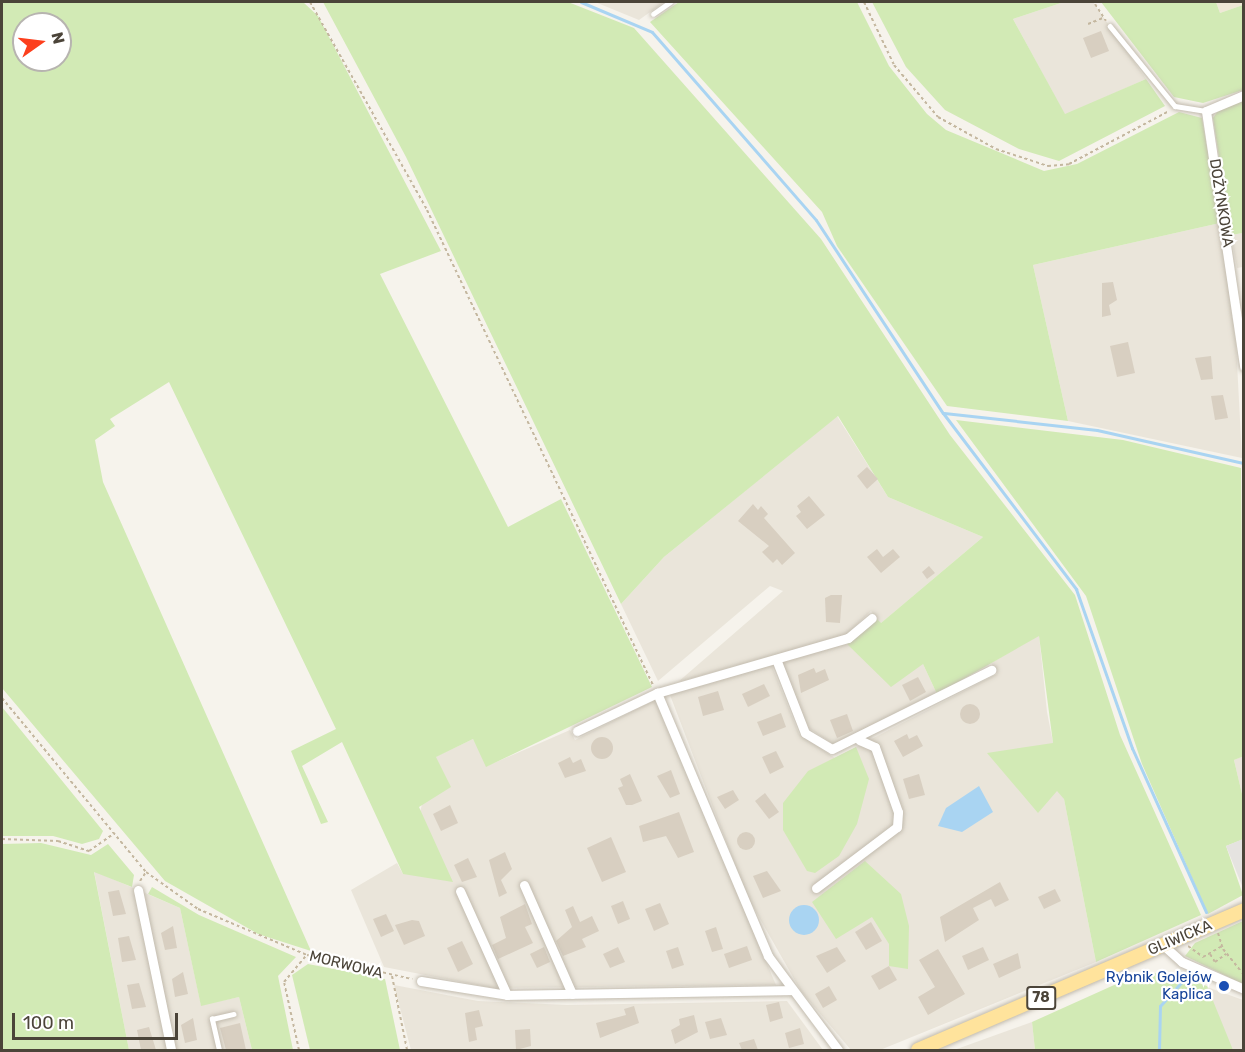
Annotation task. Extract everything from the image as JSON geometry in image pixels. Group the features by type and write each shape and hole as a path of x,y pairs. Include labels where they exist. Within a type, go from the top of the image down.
{"main road":[{"name":"GLIWICKA","path":"926,1049 1244,910"}],"street":[{"path":"1206,111 1244,95"},
{"name":"DOŻYNKOWA","path":"1206,111 1244,366"},
{"path":"578,731 657,693 848,638 872,618"},
{"path":"776,660 805,733 832,749 859,740 991,670"},
{"path":"657,693 747,914 792,990 838,1050"},
{"path":"816,888 897,827 898,812 875,747 859,740"},
{"path":"524,885 572,994"},
{"path":"138,890 171,1050"},
{"path":"460,891 507,995"},
{"path":"1163,945 1182,962 1244,989"},
{"path":"421,981 507,995 792,990"}],"lane":[{"path":"653,14 670,2"},
{"path":"1110,26 1175,106 1206,111"},
{"path":"219,1050 212,1018 233,1014"}],"path":[{"path":"310,2 428,210 657,693"},
{"path":"864,2 894,65 938,117 996,149 1048,166 1069,164 1175,106"},
{"path":"1095,4 1110,26"},
{"path":"1088,24 1103,18"},
{"name":"MORWOWA","path":"2,698 113,834 152,877 198,909 307,955 421,981"},
{"path":"2,839 57,841 89,851 113,834"},
{"path":"1217,930 1222,946 1244,975"},
{"path":"1187,944 1194,954 1210,954 1222,946"},
{"path":"1210,954 1215,962 1227,954"},
{"path":"299,1050 284,982 307,955"},
{"path":"392,976 407,1050"}],"shaded area":[{"path":"595,2 664,2 639,20"},
{"path":"1064,2 1093,2 1146,79 1065,115 1013,19"},
{"path":"1216,2 1243,2 1243,5 1220,13"},
{"path":"1220,223 1236,344 1242,458 1068,421 1033,265"},
{"path":"1243,233 1243,267 1237,268 1231,235"},
{"path":"837,416 888,497 983,537 880,624 871,611 845,636 678,682 783,591 770,586 658,681 621,604 664,557"},
{"path":"1039,635 1047,712 1096,962 880,1050 851,1050 801,991 747,896 670,695 771,664 799,734 835,758 997,674 991,663"},
{"path":"846,643 923,664 937,694 833,744 807,727 780,661"},
{"path":"655,700 776,985 493,988 384,967 351,890 397,863 403,874 435,757 473,739 487,766 570,730 575,740"},
{"path":"1243,756 1243,798 1234,760"},
{"path":"1243,839 1243,888 1226,846"},
{"path":"94,871 180,908 201,1005 239,997 252,1050 129,1050"},
{"path":"394,985 478,1001 567,1005 787,1001 823,1050 411,1050"},
{"path":"1207,987 1243,1000 1243,1050 1233,1050 1222,1031"},
{"path":"1032,1022 1035,1050 954,1050"}],"green space":[{"path":"2,2 303,2 318,16 441,251 380,274 508,527 561,499 652,687 486,767 473,739 436,757 451,787 419,807 453,882 403,874 342,742 302,766 328,822 321,824 291,751 336,729 169,382 110,419 115,426 95,440 103,482 311,951 258,934 165,881 2,688"},
{"path":"323,2 568,2 634,28 821,239 950,435 1075,595 1120,735 1201,915 1096,962 1064,799 1057,791 1038,813 987,753 1053,743 1039,636 937,694 923,664 891,687 846,643 877,619 881,623 983,537 888,497 838,416 664,557 621,604 406,157"},
{"path":"679,2 857,2 889,66 927,114 946,130 1044,171 1077,164 1179,112 1202,118 1220,223 1033,265 1068,421 947,406 837,246 822,212 650,22"},
{"path":"872,2 1064,2 1013,19 1065,114 1146,79 1165,106 1059,161 1019,149 945,110 906,67"},
{"path":"1101,2 1216,2 1220,13 1243,5 1243,90 1203,103 1174,97"},
{"path":"1243,100 1243,233 1231,235 1213,118 1220,108"},
{"path":"956,420 1123,440 1241,468 1244,756 1234,760 1243,798 1244,839 1226,846 1243,895 1208,914 1142,764 1086,596"},
{"path":"2,707 103,831 99,839 82,844 53,836 2,836"},
{"path":"856,747 869,779 857,824 839,856 815,873 807,871 783,830 783,803 808,771"},
{"path":"41,843 91,855 108,844 134,875 132,887 94,872 129,1050 2,1050 2,844"},
{"path":"865,861 901,894 909,926 908,969 889,966 889,944 872,917 836,939 812,902"},
{"path":"152,887 199,915 296,957 278,976 293,1050 252,1050 239,997 201,1006 180,908 148,894"},
{"path":"1243,921 1243,984 1185,956 1195,943"},
{"path":"308,964 385,979 400,1050 310,1050 292,975"},
{"path":"1143,972 1176,975 1207,986 1233,1050 1035,1050 1032,1022"}],"water":[{"path":"979,786 993,812 962,832 938,826 946,808"},
{"path":"804,905 810,906 818,914 818,926 810,934 804,935 798,934 790,926 789,920 790,914 798,906"}],"building":[{"path":"1101,31 1109,51 1091,58 1083,38"},
{"path":"1113,282 1117,300 1109,305 1111,315 1102,317 1102,283"},
{"path":"1128,342 1135,373 1117,377 1110,346"},
{"path":"1211,356 1213,379 1201,380 1195,358"},
{"path":"1223,395 1228,418 1215,420 1211,396"},
{"path":"867,467 878,479 867,489 857,476"},
{"path":"809,496 825,515 807,529 796,516 801,512 797,506"},
{"path":"753,504 758,510 761,506 768,514 764,518 795,553 782,565 777,559 773,563 762,552 769,546 738,521"},
{"path":"877,549 883,557 893,549 900,557 881,573 867,557"},
{"path":"929,566 935,573 927,579 922,572"},
{"path":"831,595 842,595 840,623 826,622 825,598"},
{"path":"814,668 816,673 825,669 829,680 801,693 798,675"},
{"path":"918,677 926,692 910,701 902,685"},
{"path":"764,684 770,696 748,707 742,694"},
{"path":"718,691 724,710 703,716 698,697"},
{"path":"970,704 977,707 980,714 977,721 970,724 963,721 960,714 963,707"},
{"path":"781,713 786,727 763,736 757,722"},
{"path":"847,714 853,731 837,738 830,720"},
{"path":"907,734 909,739 917,735 923,746 903,757 894,741"},
{"path":"602,737 610,740 613,748 610,756 602,759 594,756 591,748 594,740"},
{"path":"776,751 784,767 770,774 762,757"},
{"path":"570,757 573,763 581,759 586,771 565,778 558,763"},
{"path":"671,770 680,794 670,798 657,776"},
{"path":"630,774 642,801 626,805 618,788 623,786 620,779"},
{"path":"919,774 925,795 909,799 903,779"},
{"path":"733,790 739,800 725,809 717,797"},
{"path":"765,793 779,812 769,819 755,801"},
{"path":"450,805 458,823 441,831 433,814"},
{"path":"679,812 694,852 678,858 666,836 643,842 639,826"},
{"path":"746,832 752,835 755,841 752,847 746,850 740,847 737,841 740,835"},
{"path":"611,837 626,872 602,882 587,848"},
{"path":"505,852 512,869 501,880 507,893 499,897 489,860"},
{"path":"468,858 477,877 462,882 454,865"},
{"path":"767,871 781,891 763,898 753,876"},
{"path":"1000,882 1009,900 995,907 991,899 973,908 979,920 945,942 940,917"},
{"path":"1055,889 1061,901 1044,909 1038,897"},
{"path":"119,890 126,914 113,916 108,892"},
{"path":"623,901 630,919 618,924 611,906"},
{"path":"660,903 669,924 654,931 645,909"},
{"path":"525,904 532,924 525,927 533,943 498,959 492,945 506,938 500,917"},
{"path":"573,906 580,922 592,916 599,931 582,939 586,947 563,956 556,941 572,927 565,910"},
{"path":"386,914 394,931 381,937 373,919"},
{"path":"412,920 419,921 425,936 404,945 395,925"},
{"path":"871,922 882,941 866,950 855,932"},
{"path":"173,926 177,948 165,950 161,933"},
{"path":"716,927 723,949 712,952 705,931"},
{"path":"129,936 136,960 122,962 118,938"},
{"path":"462,941 473,964 458,972 447,948"},
{"path":"747,946 752,960 729,968 724,954"},
{"path":"544,947 550,962 537,968 530,954"},
{"path":"618,947 625,962 610,968 603,954"},
{"path":"678,947 684,965 672,969 666,951"},
{"path":"837,947 846,961 827,973 816,956"},
{"path":"983,947 989,960 968,970 962,956"},
{"path":"938,949 965,994 928,1015 918,997 935,987 919,960"},
{"path":"1018,953 1021,968 999,978 993,964"},
{"path":"889,966 897,980 879,990 871,976"},
{"path":"183,972 188,994 175,997 172,979"},
{"path":"139,983 146,1007 132,1009 127,985"},
{"path":"829,986 837,1000 823,1008 815,994"},
{"path":"779,1002 783,1018 770,1022 766,1005"},
{"path":"634,1006 639,1023 600,1038 596,1023 626,1015 624,1009"},
{"path":"479,1010 483,1026 475,1028 477,1040 469,1042 465,1013"},
{"path":"694,1015 698,1032 675,1044 671,1030 680,1025 679,1019"},
{"path":"193,1018 197,1040 185,1043 181,1025"},
{"path":"721,1018 727,1035 710,1039 705,1022"},
{"path":"240,1023 246,1050 226,1050 220,1028"},
{"path":"149,1027 156,1050 141,1050 137,1030"},
{"path":"800,1028 804,1044 789,1048 785,1033"},
{"path":"530,1029 531,1046 516,1050 515,1030"},
{"path":"754,1039 758,1050 742,1050 739,1043"}],"waterway":[{"path":"581,2 652,32 816,220 943,413 1076,589 1132,748 1206,912"},
{"path":"944,413 1097,430 1244,463"},
{"path":"1159,1050 1160,1006 1186,977"}],"place":[{"name":"Rybnik Golejów Kaplica","path":"1224,986"}]}
